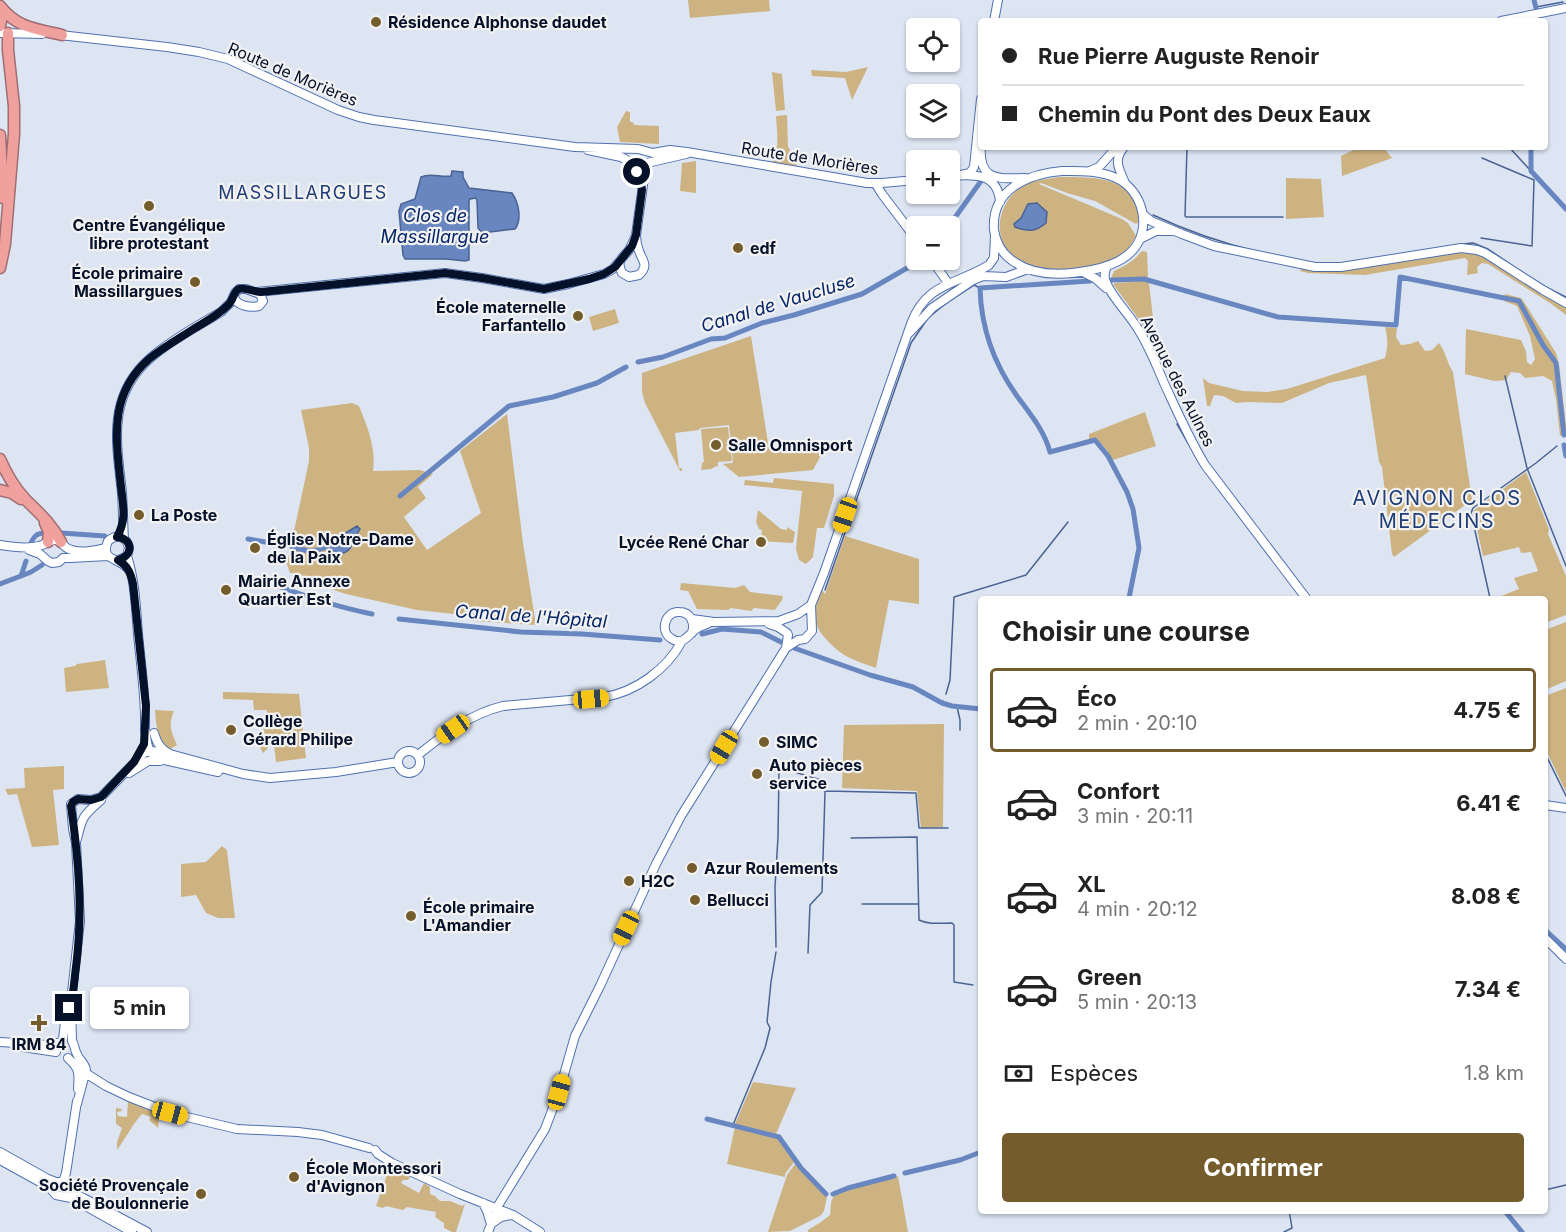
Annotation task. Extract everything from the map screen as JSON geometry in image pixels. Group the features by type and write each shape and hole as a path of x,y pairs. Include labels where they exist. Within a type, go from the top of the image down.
{"highway":[{"path":"0,6 17,23 62,35"},
{"path":"0,12 8,50 14,106 6,237 0,267"},
{"path":"0,135 3,200 0,267"},
{"path":"0,459 4,470 18,490 44,516 61,542"},
{"path":"0,490 18,496 46,523 49,532 47,543"}],"main road":[{"path":"995,18 998,0"},
{"path":"1516,18 1566,8"},
{"name":"Route de Morières","path":"3,31 62,35 177,49 228,59 313,99 359,117 575,147 621,157 631,164"},
{"path":"961,175 971,171 975,163 978,131"},
{"name":"Route de Morières","path":"575,147 636,149"},
{"path":"256,292 445,273 544,289 589,279 613,269 633,243 636,235 648,157 641,149 636,149 629,155 631,164 640,177 642,190"},
{"name":"Route de Morières","path":"645,152 677,150 867,183 906,181"},
{"path":"981,150 981,162 988,173 1003,179 1027,178 1054,172 1089,172 1112,176 1126,184"},
{"path":"1089,172 1099,167 1114,150"},
{"path":"995,234 999,246 1008,258 1014,263 1036,271 1083,272 1107,266 1125,258 1140,239 1144,215 1136,197 1119,172 1118,154 1121,150"},
{"name":"Route de Morières","path":"646,164 682,154 699,154"},
{"path":"975,163 984,177 995,186 1000,202"},
{"path":"631,164 641,168 646,164"},
{"path":"961,175 984,177"},
{"path":"786,648 798,640 805,639 812,631 811,605 912,320 923,302 938,288 989,265 994,258 994,219 1000,202 1009,190 1027,178"},
{"path":"877,183 882,194 906,226"},
{"path":"1144,215 1151,221 1214,246 1315,267 1341,267 1461,248 1477,250 1491,256 1566,303"},
{"path":"1140,239 1156,231 1177,232"},
{"path":"604,274 625,275 632,278 641,273 645,265 636,235"},
{"path":"626,253 634,252 641,255"},
{"path":"619,262 620,269 625,275"},
{"name":"Avenue des Aulnes","path":"1107,266 1104,276 1111,291 1147,343 1194,447 1304,596"},
{"path":"924,314 979,277 990,275 1006,277 1028,269"},
{"path":"939,270 948,283"},
{"name":"Avenue des Aulnes","path":"1083,272 1111,291"},
{"path":"908,335 933,301 945,292 948,283"},
{"path":"121,538 124,522 116,429 117,415 126,387 150,359 220,312 234,297 236,291 242,288 256,292 261,295 263,301"},
{"path":"234,297 236,302 242,305 256,307 275,291"},
{"path":"220,312 242,305"},
{"path":"107,552 110,539 121,538"},
{"path":"121,538 129,546 127,556 146,706 144,746 134,762"},
{"path":"22,548 38,547 54,540 77,551 107,552 126,566 131,574"},
{"path":"0,545 22,548 40,554 52,562 59,562 65,555 61,542"},
{"path":"45,558 43,550 47,543"},
{"path":"63,558 107,552"},
{"path":"118,560 127,556"},
{"path":"668,660 670,645 664,625 671,614 679,612 692,619 714,622 779,621 798,614 811,605"},
{"path":"798,614 806,616 812,623"},
{"path":"490,1228 496,1208 542,1134 559,1092 575,1036 656,864 681,816 786,648 788,634 786,625 789,617"},
{"path":"692,619 692,633"},
{"path":"737,621 771,624 798,640"},
{"path":"418,755 466,720 503,706 618,694 648,679 668,660 682,641 698,628 714,622"},
{"path":"669,637 682,641"},
{"path":"146,706 161,749 179,760"},
{"path":"145,727 150,752 157,758 179,760 257,777 284,778 398,762"},
{"path":"71,810 75,815 82,816 86,813 150,752 155,742 154,733"},
{"path":"412,751 418,755 421,763 414,773 408,773 402,771 398,762 400,756 405,752 412,751"},
{"path":"56,1052 64,1041 80,921 76,843 71,806 78,799 95,800 101,797 143,753 150,752"},
{"path":"129,773 145,762 179,760"},
{"path":"76,843 80,822 88,806 84,800"},
{"path":"1548,805 1566,808"},
{"path":"1548,941 1566,959"},
{"path":"0,1042 48,1045 64,1041 75,1045 75,1051 68,1058"},
{"path":"0,1042 56,1052 59,1056 68,1058 76,1067 129,1097 179,1115 237,1129 322,1135 372,1149 392,1164 513,1215 540,1232"},
{"path":"0,1160 45,1185 56,1195 63,1187 77,1104 86,1073 85,1065 75,1051"},
{"path":"76,1067 78,1073 77,1104"},
{"path":"0,1152 147,1232"},
{"path":"52,1190 53,1185 63,1187 71,1198 132,1232"},
{"path":"483,1203 490,1228"},
{"path":"490,1228 501,1217 513,1215"}],"shaded area":[{"path":"688,0 769,0 770,11 690,18"},
{"path":"868,67 852,100 845,78 812,76 811,70 846,72"},
{"path":"772,72 782,74 785,110 776,111"},
{"path":"626,111 630,112 630,122 634,125 659,126 659,144 620,142 617,127"},
{"path":"787,115 788,146 797,166 772,162 777,145 776,116"},
{"path":"1354,150 1385,150 1392,158 1342,176 1341,156"},
{"path":"696,161 696,193 680,191 682,163"},
{"path":"1059,177 1086,177 1111,182 1122,187 1131,195 1137,207 1139,222 1136,224 1095,201 1039,184 1128,223 1136,236 1124,252 1098,265 1068,270 1037,267 1024,263 1006,248 1001,239 1000,219 1008,200 1027,184"},
{"path":"1286,178 1321,179 1324,217 1286,219"},
{"path":"1142,251 1147,252 1148,277 1111,278 1114,271 1136,258"},
{"path":"1468,251 1483,255 1566,306 1566,315 1488,264 1482,263 1477,267 1478,273 1467,275 1468,261 1465,258 1365,275 1300,271 1302,268 1336,271"},
{"path":"1145,281 1149,283 1155,335 1150,335 1113,284"},
{"path":"1505,294 1521,298 1556,353 1566,425 1566,433 1560,436 1552,381 1543,376 1525,378 1520,373 1511,372 1506,380 1494,381 1465,374 1466,329 1521,340 1526,351 1527,362 1531,365 1535,359 1530,336 1517,306 1504,301"},
{"path":"615,309 619,323 593,331 589,317"},
{"path":"1385,327 1397,328 1396,337 1401,345 1418,341 1425,351 1432,350 1439,343 1443,350 1453,372 1472,500 1394,557 1382,467 1379,462 1366,375 1329,383 1282,403 1236,403 1223,396 1214,395 1210,406 1207,406 1203,378 1209,383 1243,391 1267,392 1287,389 1385,358 1387,335"},
{"path":"751,336 769,449 804,443 806,450 826,446 813,470 739,477 723,464 733,462 729,425 700,428 675,433 679,468 682,468 680,471 645,403 642,392 642,373"},
{"path":"352,403 359,406 368,430 373,454 373,471 420,470 433,474 418,487 426,498 404,517 427,550 481,513 460,451 507,414 536,625 474,621 463,615 417,610 346,594 315,584 299,573 290,573 287,564 309,461 309,448 301,410"},
{"path":"1145,412 1156,446 1113,460 1100,443 1089,440 1089,434"},
{"name":"Salle Omnisport","path":"728,427 732,461 718,462 719,465 711,469 701,470 704,462 701,429"},
{"path":"1526,472 1566,576 1566,615 1548,622 1548,596 1501,596 1519,589 1514,578 1538,571 1531,552 1521,553 1519,547 1483,556 1473,511"},
{"path":"774,478 834,484 834,496 824,528 817,528 813,557 806,564 799,560 796,549 802,491 744,485 745,480 773,483"},
{"path":"758,510 781,529 787,530 787,527 795,532 793,543 757,541 761,538 762,530 756,522"},
{"path":"845,536 919,559 919,604 889,600 876,668 849,658 838,651 822,634 816,623 815,612 818,599 821,592 825,594"},
{"path":"681,583 735,588 744,585 750,592 783,596 775,610 697,609 688,591 680,590"},
{"path":"1566,622 1566,681 1548,689 1548,629"},
{"path":"105,660 109,688 66,692 64,668"},
{"path":"1566,688 1566,792 1548,754 1548,695"},
{"path":"223,692 299,694 306,758 276,762 273,736 263,753 259,745 264,734 261,723 271,723 274,731 273,722 267,722 267,710 254,710 253,700 223,699"},
{"path":"155,710 174,711 171,728 177,745 170,749 160,737"},
{"path":"944,724 943,827 921,828 917,791 842,788 844,725"},
{"path":"64,766 64,789 53,790 59,845 32,847 17,794 8,795 5,789 25,788 24,768"},
{"path":"222,846 227,850 235,918 218,918 206,913 196,895 181,897 181,864 206,862"},
{"path":"753,1082 796,1088 776,1134 735,1124"},
{"path":"128,1101 160,1113 158,1128 149,1120 151,1117 142,1114 117,1150 122,1128 116,1124 116,1108 122,1111 117,1112 118,1116 127,1117"},
{"path":"735,1127 777,1138 794,1162 785,1177 727,1164"},
{"path":"795,1164 827,1197 824,1211 820,1216 790,1231 768,1232 787,1175"},
{"path":"390,1166 410,1177 401,1183 419,1193 424,1183 430,1187 430,1194 440,1201 450,1201 462,1206 465,1204 456,1232 444,1228 444,1223 435,1217 436,1212 407,1207 403,1210 376,1206"},
{"path":"898,1176 908,1232 808,1232 830,1215 832,1200 838,1193"}],"water":[{"name":"Clos de Massillargue","path":"452,171 463,172 469,188 512,193 519,211 515,229 482,233 478,228 476,198 470,199 469,260 405,259 399,211 401,204 415,199 421,177 451,176"},
{"path":"1037,203 1047,212 1046,223 1031,230 1015,227 1014,224 1021,218 1028,204"},
{"path":"357,526 360,529 347,551 336,553 326,545"}],"waterway":[{"path":"1534,0 1536,8"},
{"path":"1536,7 1563,2"},
{"path":"1187,150 1186,217 1283,217"},
{"path":"1512,150 1531,171"},
{"path":"1531,150 1531,171 1566,209"},
{"path":"1481,238 1532,246 1534,180 1482,158"},
{"name":"Canal de Vaucluse","path":"956,216 981,181"},
{"path":"1153,215 1205,236 1259,252"},
{"path":"1462,244 1473,243 1488,249 1526,275"},
{"name":"Canal de Vaucluse","path":"638,362 663,357 711,339 725,338 762,323 862,294 906,269"},
{"path":"1112,280 1144,279 1278,317 1396,325 1400,277 1519,301 1543,345 1556,363 1564,435"},
{"path":"1090,281 980,288 981,303 986,331 995,358 1009,384 1040,429 1050,452 1095,440 1108,456 1127,492 1133,509 1139,548 1129,596"},
{"path":"1540,284 1566,297"},
{"path":"825,590 911,343 928,318 949,301 974,285 980,288"},
{"name":"Canal de Vaucluse","path":"400,496 509,406 553,397 597,383 626,367"},
{"path":"1505,376 1527,468 1566,566"},
{"path":"1177,424 1188,443"},
{"path":"1564,445 1566,456"},
{"path":"1490,596 1471,513 1473,508 1557,446"},
{"path":"946,694 950,680 954,597 1026,575 1068,522"},
{"name":"Canal de Vaucluse","path":"31,543 36,535 45,533"},
{"name":"Canal de Vaucluse","path":"61,533 105,536"},
{"name":"Canal de Vaucluse","path":"248,539 282,545"},
{"name":"Canal de Vaucluse","path":"292,547 312,551 332,544"},
{"name":"Canal de l'Hôpital","path":"0,584 21,576 26,561"},
{"name":"Canal de l'Hôpital","path":"21,576 42,565"},
{"name":"Canal de l'Hôpital","path":"270,583 321,601 372,614"},
{"name":"Canal de l'Hôpital","path":"399,619 521,632 660,640"},
{"name":"Canal de l'Hôpital","path":"702,634 722,629 761,632 781,642"},
{"name":"Canal de l'Hôpital","path":"794,648 870,675 913,687 942,703 978,709"},
{"path":"957,707 960,730"},
{"path":"1548,759 1566,796"},
{"path":"776,947 775,887 779,771 781,768 821,780 821,789 825,791 916,793 919,828 948,828"},
{"path":"808,953 810,905 822,892 825,792"},
{"path":"851,838 917,837 919,920 954,925 954,982 973,985"},
{"path":"862,904 918,904"},
{"path":"1548,933 1566,949"},
{"path":"733,1125 765,1048 770,1028 767,1022 776,952"},
{"path":"707,1119 779,1137 801,1168 826,1194"},
{"path":"905,1173 960,1160 978,1153"},
{"path":"833,1194 894,1176"},
{"path":"1548,1189 1566,1185"},
{"path":"1284,1232 1292,1228 1290,1214"},
{"name":"Canal de l'Hôpital","path":"1507,1214 1522,1232"}],"place":[{"name":"Résidence Alphonse daudet","path":"376,22"},
{"name":"Centre Évangélique libre protestant","path":"149,206"},
{"name":"edf","path":"738,248"},
{"name":"École primaire Massillargues","path":"195,282"},
{"name":"École maternelle Farfantello","path":"578,316"},
{"name":"Salle Omnisport","path":"716,445"},
{"name":"La Poste","path":"139,515"},
{"name":"Lycée René Char","path":"761,542"},
{"name":"Église Notre-Dame de la Paix","path":"255,548"},
{"name":"Mairie Annexe Quartier Est","path":"226,590"},
{"name":"Collège Gérard Philipe","path":"231,730"},
{"name":"SIMC","path":"764,742"},
{"name":"Auto pièces service","path":"757,774"},
{"name":"Azur Roulements","path":"692,868"},
{"name":"H2C","path":"629,881"},
{"name":"Bellucci","path":"695,900"},
{"name":"École primaire L'Amandier","path":"411,916"},
{"name":"IRM 84","path":"39,1023"},
{"name":"École Montessori d'Avignon","path":"294,1177"},
{"name":"Société Provençale de Boulonnerie","path":"201,1194"}],"district":[{"name":"MASSILLARGUES","path":"303,192"},
{"name":"AVIGNON CLOS MÉDECINS","path":"1437,510"}],"route":[{"path":"69,1008 74,985 80,921 79,877 71,806 78,799 95,800 101,797 134,762 145,740 146,706 133,584 126,566 118,560 127,556 129,546 126,540 117,537 124,522 124,510 116,429 119,408 132,377 158,352 220,312 231,302 236,291 242,288 261,292 445,273 544,289 604,274 615,267 636,235 642,190 637,172"}]}
